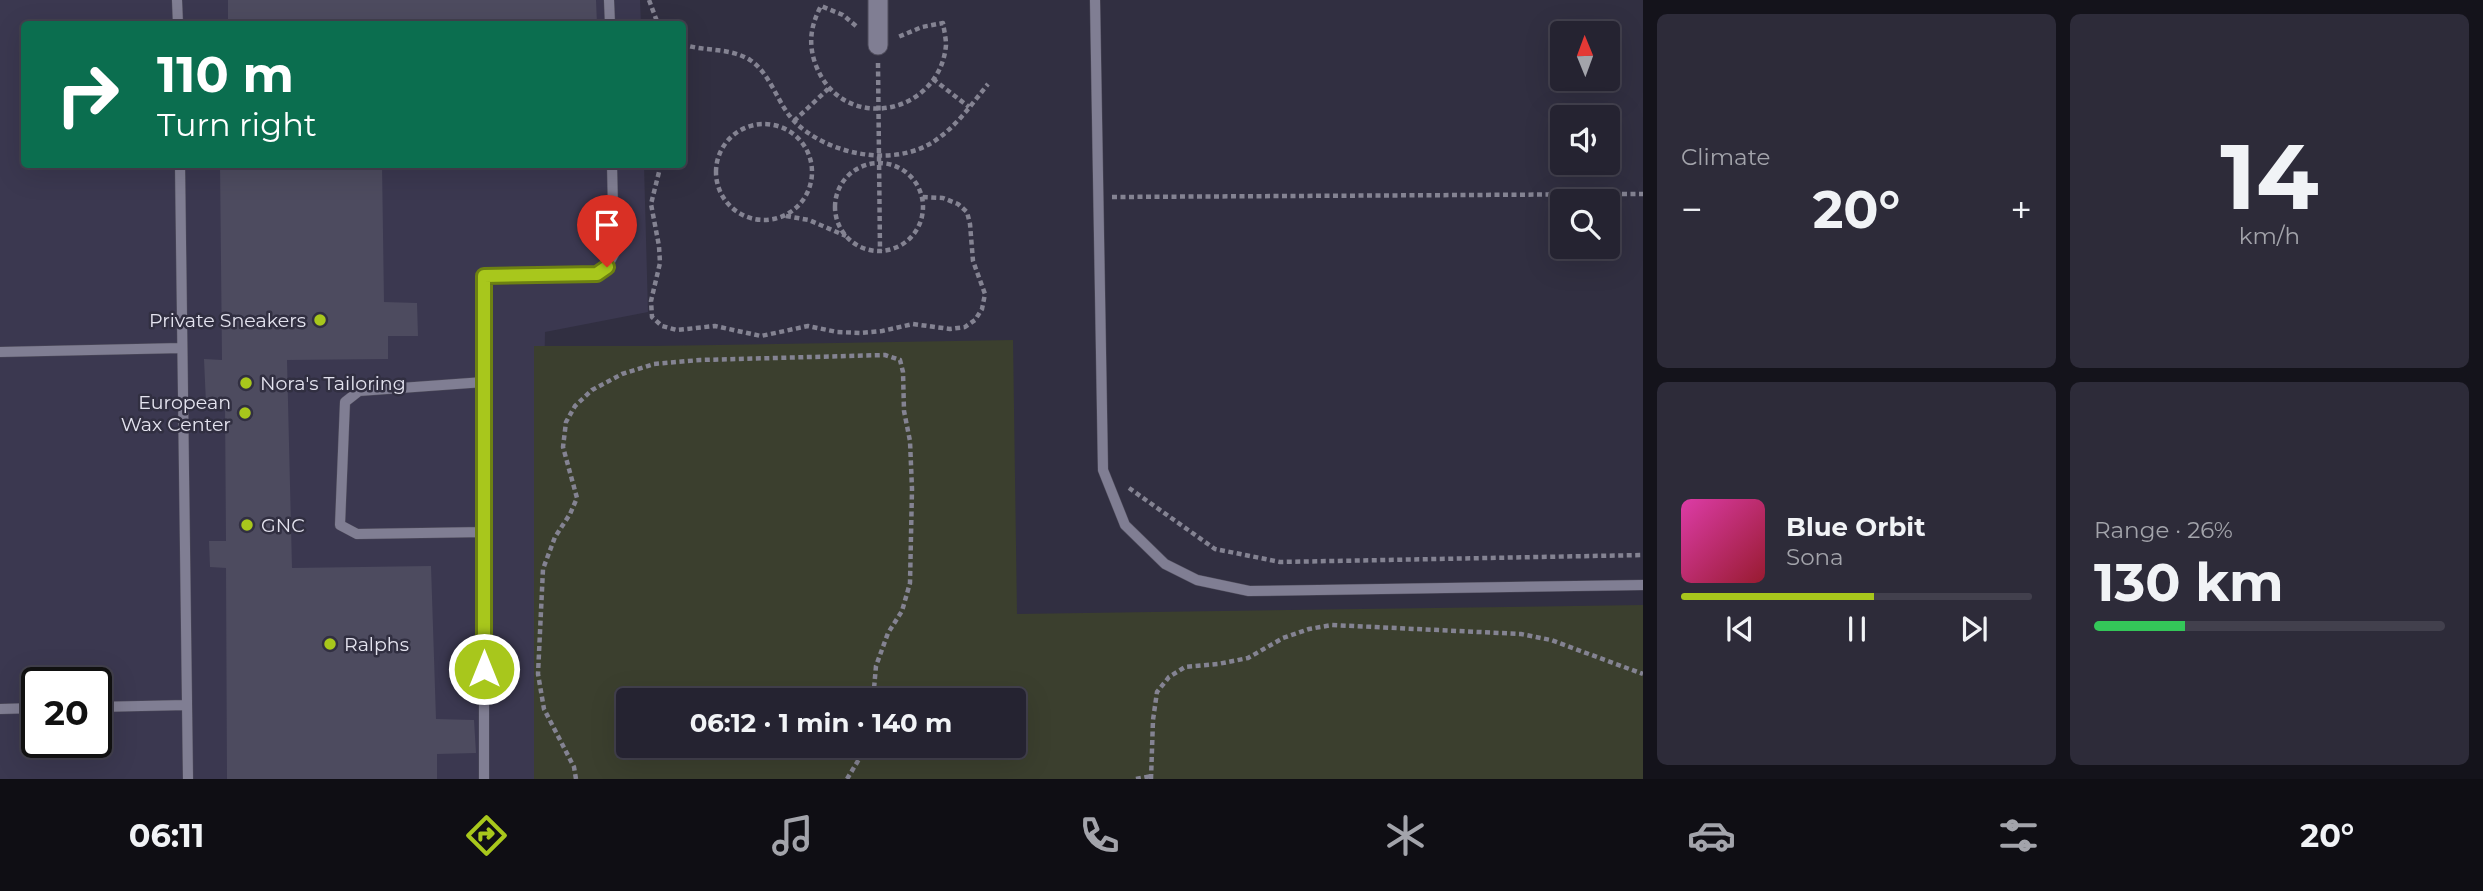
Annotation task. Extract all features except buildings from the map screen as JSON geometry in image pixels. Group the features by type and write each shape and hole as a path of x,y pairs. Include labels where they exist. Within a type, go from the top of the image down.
{"street":[{"path":"878,0 878,45"}],"lane":[{"path":"177,0 178,21"},
{"path":"609,0 610,21"},
{"path":"1096,0 1104,470 1125,525 1166,564 1197,580 1249,591 1643,585"},
{"path":"180,168 188,779"},
{"path":"484,779 484,276 597,274 607,267 614,254 612,168"},
{"path":"0,352 182,348"},
{"path":"484,382 359,391 345,402 340,525 357,534 485,532"},
{"path":"112,707 187,705"},
{"path":"0,709 21,708"}],"path":[{"path":"649,0 657,21"},
{"path":"686,45 732,52 751,61 765,76 794,121 818,140 840,150 862,155 906,153 930,144 952,128 988,84"},
{"path":"878,45 880,251"},
{"path":"933,79 969,107"},
{"path":"794,121 828,89"},
{"path":"757,125 784,128 795,136 810,158 813,172 811,185 797,208 772,220 758,220 745,216 724,199 716,173 718,160 732,137 757,125"},
{"path":"795,136 804,129"},
{"path":"785,216 809,219 846,236 856,244 880,251 904,243 920,224 923,212 922,197 912,177 902,169 878,163 855,170 845,179 839,190 836,214 846,236"},
{"path":"660,168 651,204 660,263 651,301 652,317 662,326 677,330 715,326 761,336 808,326 837,332 861,333 914,324 950,329 965,327 975,320 982,309 985,294 973,261 967,212 958,204 943,198 922,197"},
{"path":"1099,197 1643,194"},
{"path":"576,779 574,767 544,709 538,674 544,569 555,537 577,498 563,447 566,422 575,406 593,390 622,374 654,364 700,360 885,355 900,360 904,411 910,441 910,583 902,611 888,633 876,666 874,688"},
{"path":"1104,470 1215,549 1280,562 1643,555"},
{"path":"1136,779 1151,777 1157,692 1169,677 1185,667 1248,658 1283,638 1309,629 1332,625 1521,634 1551,640 1643,674"},
{"path":"847,779 860,758"}],"shaded area":[{"path":"0,0 640,0 641,21 21,21 21,168 644,168 648,312 545,332 537,779 0,779"}],"green space":[{"path":"1013,340 1017,614 1643,605 1643,779 534,779 534,346"}],"place":[{"name":"Private Sneakers","path":"320,320"},
{"name":"Nora's Tailoring","path":"246,383"},
{"name":"European Wax Center","path":"245,413"},
{"name":"GNC","path":"247,525"},
{"name":"Ralphs","path":"330,644"}],"route":[{"path":"484,669 484,276 597,274 607,267"}]}
